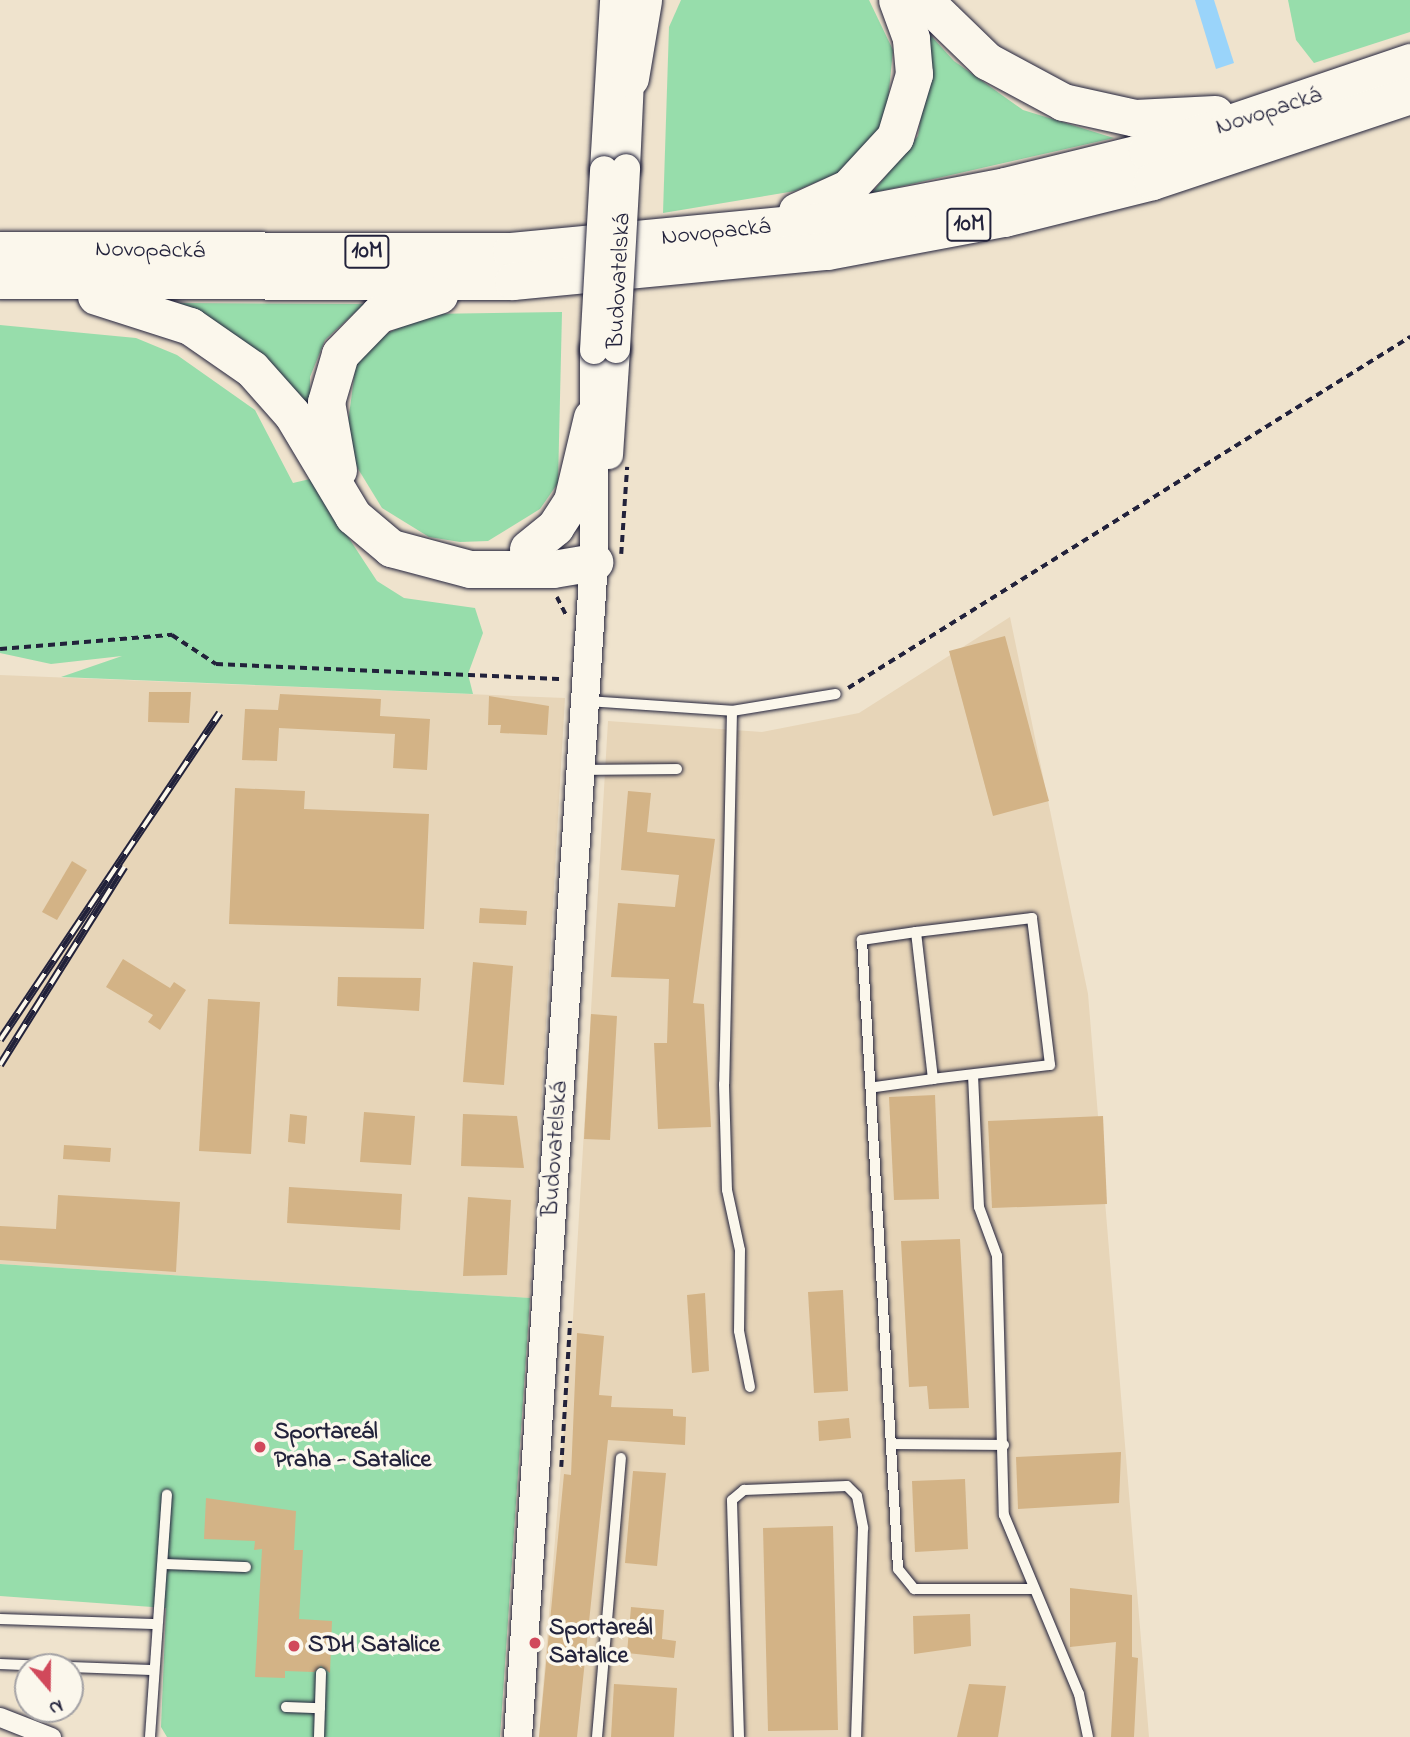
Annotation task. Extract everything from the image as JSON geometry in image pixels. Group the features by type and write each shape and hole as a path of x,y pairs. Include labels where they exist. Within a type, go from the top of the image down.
{"highway":[{"path":"630,78 643,0"},
{"path":"733,233 832,198 886,150 905,115 914,74 911,38 897,0"},
{"path":"924,0 1003,73 1086,110 1165,119 1313,99"},
{"name":"Novopacká","path":"2,270 511,251 733,233 1005,186 1147,151 1313,99 1410,62"},
{"name":"Novopacká","path":"2,270 513,281 724,264 1004,218 1241,155 1410,95"},
{"path":"2,270 159,312 227,349 274,390 339,497 391,548 470,569 553,569 607,563"},
{"path":"513,281 416,299 379,314 340,354 329,383 326,416 343,480 364,510 395,536 460,556 528,549 569,551 607,563"},
{"path":"528,549 555,527 572,502 592,417"}],"street":[{"name":"Budovatelská","path":"518,1737 581,770 575,690 607,563 605,350 615,169 614,0"},
{"name":"Budovatelská","path":"615,169 630,78 635,0"},
{"name":"Budovatelská","path":"605,350 592,417 607,563"},
{"path":"0,1717 51,1737"}],"lane":[{"path":"575,690 732,711 836,694"},
{"path":"732,711 724,1084 727,1189 740,1250 739,1331 750,1387"},
{"path":"581,770 677,769"},
{"path":"875,1087 1050,1065 1032,918 862,940 875,1087 892,1444 903,1582 914,1589 1034,1589"},
{"path":"916,932 933,1079"},
{"path":"973,1074 979,1207 997,1256 1004,1515 1079,1694 1088,1737"},
{"path":"892,1444 1004,1445"},
{"path":"597,1737 621,1458"},
{"path":"739,1737 732,1500 744,1490 847,1486 857,1496 863,1528 856,1737"},
{"path":"150,1737 153,1624 163,1564 167,1495"},
{"path":"163,1564 246,1567"},
{"path":"0,1619 153,1624"},
{"path":"84,1668 151,1670"},
{"path":"319,1737 321,1672"},
{"path":"286,1707 320,1708"}],"path":[{"path":"836,694 872,678 1410,337"},
{"path":"607,563 628,456"},
{"path":"552,594 568,619"},
{"path":"0,649 172,635 216,664 575,690 570,666"}],"shaded area":[{"path":"1010,617 1088,994 1149,1737 539,1737 573,1318 608,721 762,732 859,713"},
{"path":"0,675 565,698 530,1298 0,1264"}],"green space":[{"path":"681,0 869,0 893,50 886,121 838,173 795,191 663,213 669,27"},
{"path":"1288,0 1410,0 1410,32 1314,63 1296,40"},
{"path":"923,27 954,61 1023,110 1114,138 872,193 918,136 929,63"},
{"path":"173,303 364,304 325,340 310,377 310,416"},
{"path":"562,312 558,483 540,509 488,541 460,542 429,537 382,508 352,459 347,430 356,363 378,338 427,314"},
{"path":"0,325 136,338 177,355 255,410 293,483 310,479 377,581 404,598 475,608 483,633 468,674 473,694 61,677 122,656 51,664 0,653"},
{"name":"Sportareál Praha - Satalice","path":"0,1264 530,1298 500,1737 167,1737 161,1727 166,1608 0,1596"}],"water":[{"path":"1195,0 1214,0 1234,63 1216,69"}],"building":[{"path":"1005,636 1049,801 993,816 949,651"},
{"path":"149,692 191,692 189,723 148,722"},
{"path":"280,694 381,699 380,716 430,719 427,770 393,768 395,734 279,728 277,761 242,760 245,709 278,710"},
{"path":"489,696 549,706 547,735 500,733 501,725 488,725"},
{"path":"235,788 305,791 304,809 429,814 424,929 229,924"},
{"path":"628,791 651,793 647,832 715,839 693,1003 704,1004 711,1127 658,1129 654,1043 667,1043 669,979 611,977 618,903 675,907 679,875 621,870"},
{"path":"72,861 87,870 57,920 42,912"},
{"path":"480,908 527,911 526,925 479,923"},
{"path":"123,959 170,988 174,982 186,990 160,1030 148,1022 153,1015 106,987"},
{"path":"473,962 513,966 504,1085 463,1082"},
{"path":"338,977 421,978 419,1011 337,1006"},
{"path":"208,999 260,1002 251,1154 199,1151"},
{"path":"591,1014 617,1016 610,1140 584,1139"},
{"path":"935,1095 939,1199 894,1200 889,1097"},
{"path":"364,1112 415,1116 411,1165 360,1162"},
{"path":"290,1114 307,1116 305,1144 288,1142"},
{"path":"463,1114 517,1116 524,1168 461,1166"},
{"path":"1103,1116 1107,1204 992,1208 988,1121"},
{"path":"64,1145 111,1148 110,1162 63,1159"},
{"path":"289,1187 402,1194 400,1230 287,1223"},
{"path":"58,1195 180,1202 176,1272 0,1260 0,1226 56,1229"},
{"path":"468,1197 511,1200 507,1275 463,1276"},
{"path":"960,1239 969,1408 929,1409 927,1386 909,1387 901,1241"},
{"path":"843,1290 848,1391 814,1393 808,1292"},
{"path":"705,1293 709,1371 692,1373 687,1295"},
{"path":"577,1333 604,1336 599,1395 612,1396 611,1407 673,1409 673,1416 686,1417 685,1445 608,1440 577,1737 539,1737 564,1474 571,1475"},
{"path":"849,1418 851,1438 819,1441 818,1421"},
{"path":"1121,1452 1119,1503 1018,1509 1016,1457"},
{"path":"633,1471 666,1473 657,1566 625,1563"},
{"path":"965,1479 968,1549 915,1552 912,1481"},
{"path":"206,1498 296,1511 294,1550 303,1550 299,1619 332,1621 330,1673 321,1666 314,1672 285,1671 285,1678 255,1677 262,1549 254,1550 255,1541 204,1539"},
{"path":"833,1526 838,1730 768,1731 763,1528"},
{"path":"1070,1588 1132,1595 1132,1657 1138,1658 1134,1737 1111,1737 1116,1642 1070,1647"},
{"path":"631,1607 664,1610 662,1639 676,1641 674,1658 627,1653"},
{"path":"970,1614 971,1646 914,1654 913,1616"},
{"path":"614,1684 677,1688 674,1737 611,1737"},
{"path":"969,1684 1006,1686 998,1737 957,1737"}],"railway":[{"path":"0,1040 220,713"},
{"path":"0,1065 124,867"}],"place":[{"name":"Sportareál Praha - Satalice","path":"260,1447"},
{"name":"Sportareál Satalice","path":"535,1643"},
{"name":"SDH Satalice","path":"294,1646"}]}
